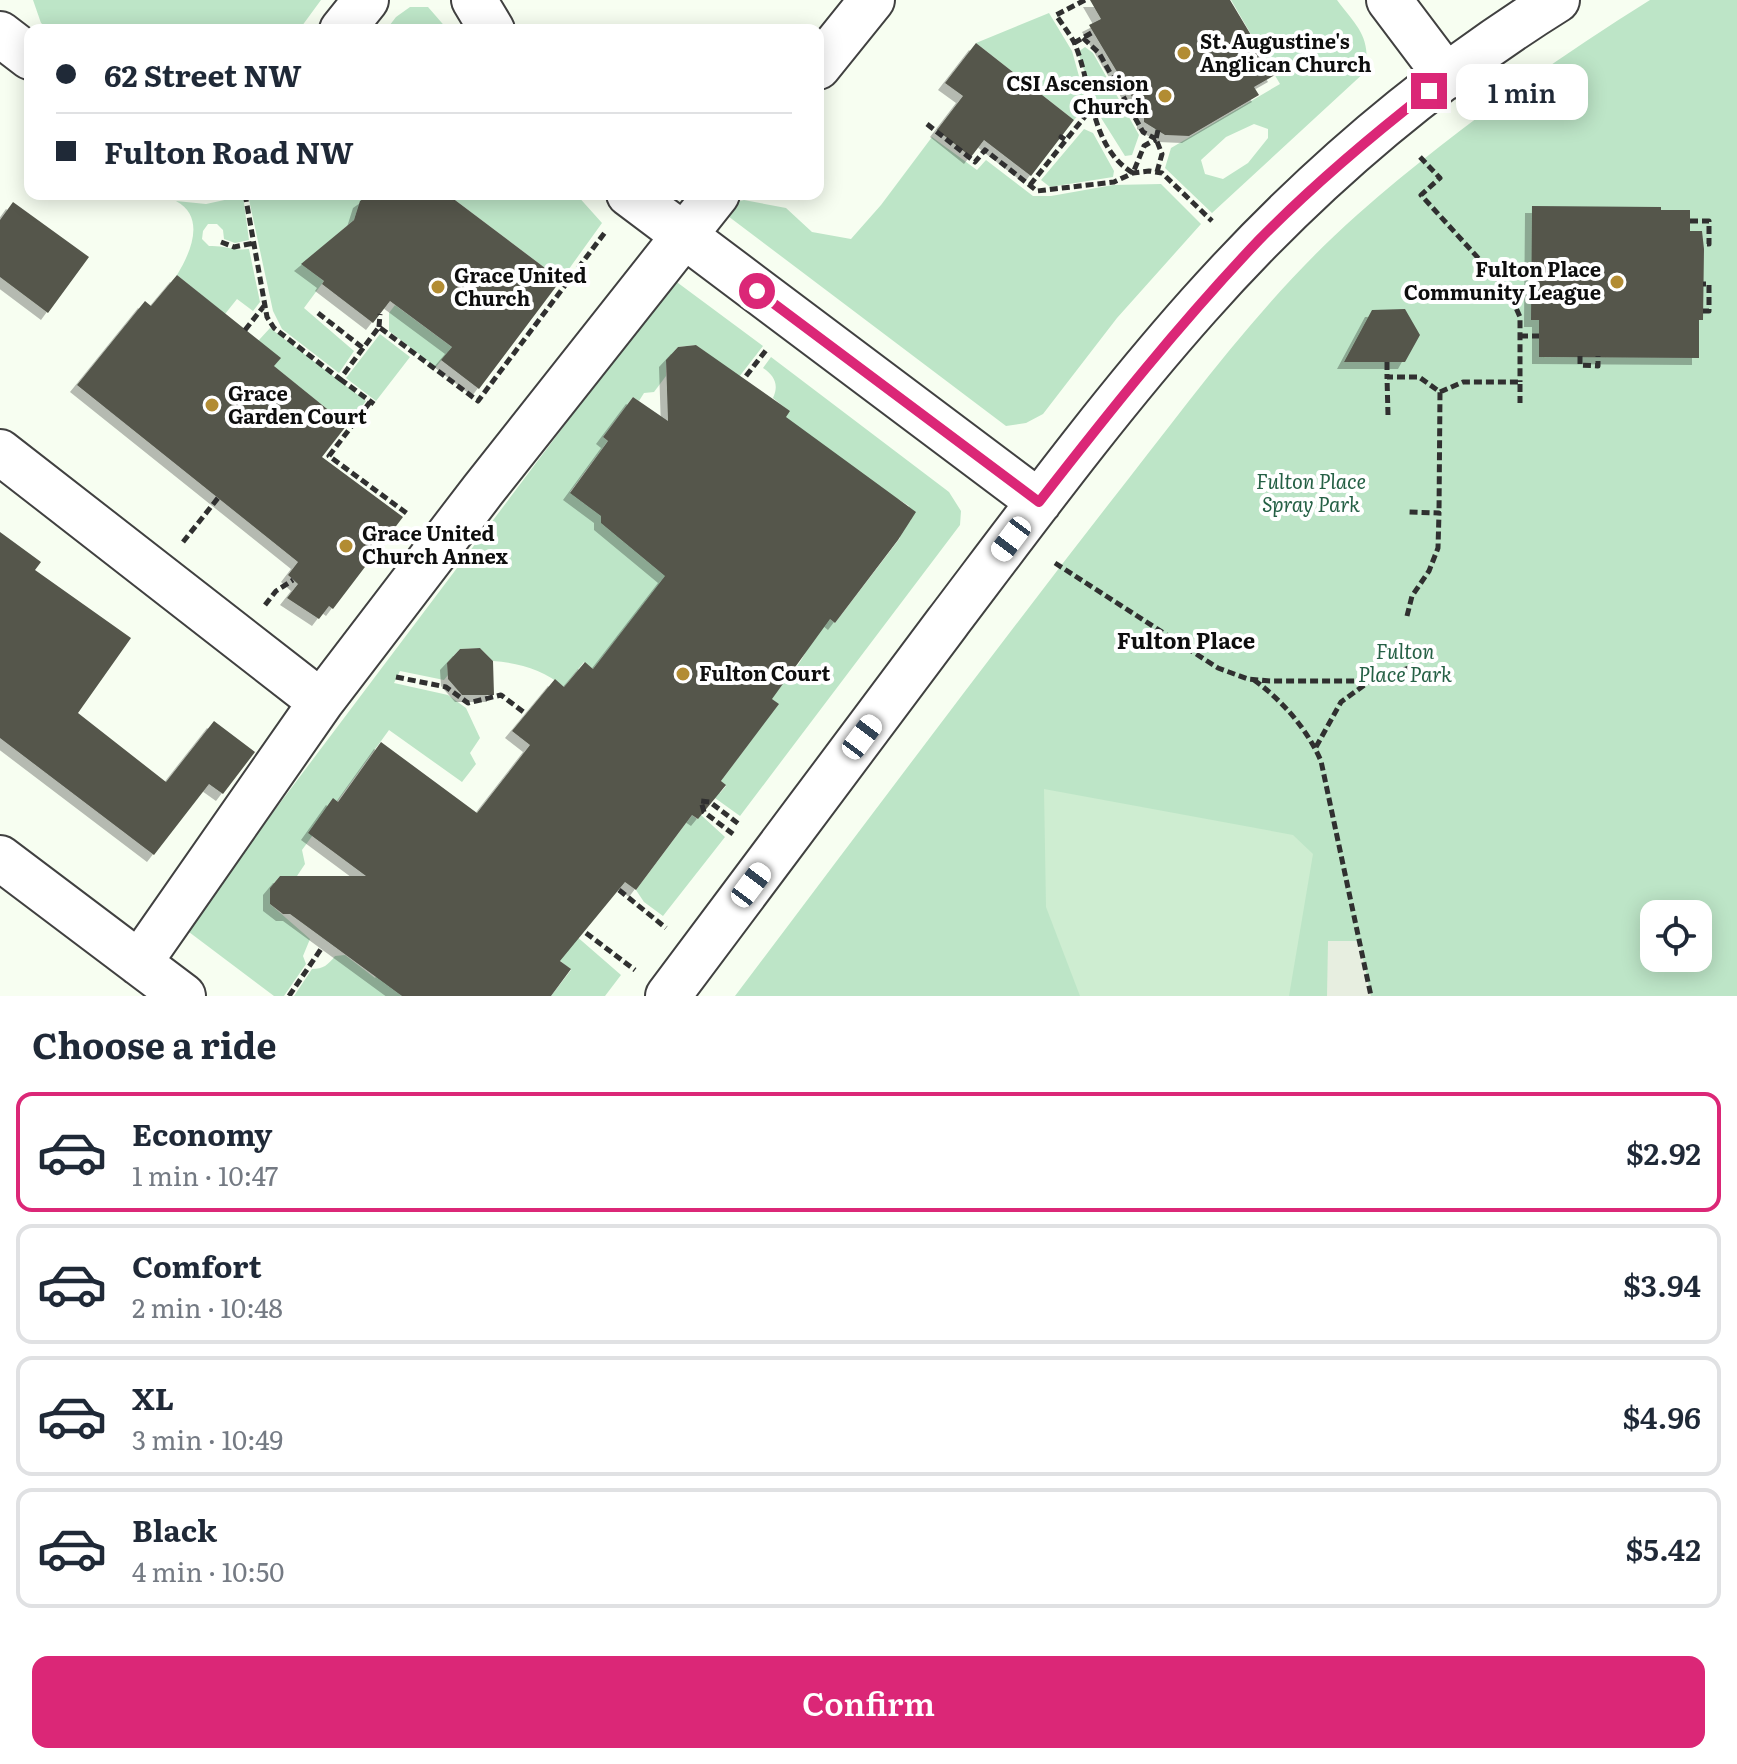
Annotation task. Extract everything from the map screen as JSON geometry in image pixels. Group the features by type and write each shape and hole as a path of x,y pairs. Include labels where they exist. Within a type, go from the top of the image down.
{"street":[{"path":"347,24 366,0"},
{"path":"474,0 488,24"},
{"path":"824,60 872,0"},
{"path":"1389,0 1447,77"},
{"path":"652,983 1140,374 1199,305 1261,238 1332,171 1447,77 1557,0"},
{"path":"0,34 24,52"},
{"path":"139,963 321,702 483,490 712,200"},
{"path":"620,209 684,236 1039,502"},
{"path":"0,452 321,702"},
{"path":"0,858 183,996"}],"path":[{"path":"1085,0 1056,15 1074,43 1092,108 1118,164 1133,173"},
{"path":"1074,43 1093,32"},
{"path":"1083,38 1099,53 1143,132 1156,139"},
{"path":"1030,185 1092,108"},
{"path":"927,124 975,162 985,150 1037,191 1114,182 1133,173 1162,173 1212,221"},
{"path":"1157,172 1162,154 1156,139 1158,130"},
{"path":"1133,173 1144,146 1156,139"},
{"path":"1420,157 1440,178 1421,195 1509,292 1520,317 1520,403"},
{"path":"246,200 265,305 274,328 372,403 329,456 383,499 409,515"},
{"path":"379,327 478,401 620,209"},
{"path":"1690,221 1709,221 1709,244 1703,244"},
{"path":"221,242 234,247 254,243"},
{"path":"1703,284 1709,284 1709,311 1703,311"},
{"path":"245,330 265,305"},
{"path":"323,314 363,348"},
{"path":"340,379 379,327 380,314"},
{"path":"1520,336 1539,336"},
{"path":"746,376 769,345"},
{"path":"1580,356 1580,365 1589,366 1598,366 1598,356"},
{"path":"1387,362 1388,415"},
{"path":"1387,377 1419,377 1440,392"},
{"path":"1440,392 1463,382 1520,382"},
{"path":"1407,616 1412,596 1429,571 1438,548 1440,392"},
{"path":"180,546 218,498"},
{"path":"1408,512 1439,513"},
{"path":"1055,563 1218,668 1254,680 1370,681"},
{"path":"259,608 261,610 276,591 293,580"},
{"path":"1315,748 1341,702 1370,681 1409,668"},
{"path":"391,672 398,678 446,687 468,703 501,695 526,714"},
{"path":"1254,680 1274,695 1315,748 1321,761 1371,996"},
{"path":"737,837 704,812 701,801 710,802 744,828"},
{"path":"619,890 667,929"},
{"path":"586,933 652,983"},
{"path":"289,996 321,949"}],"green space":[{"path":"33,0 321,0 303,24 41,23"},
{"path":"1231,0 1337,0 1361,32 1366,49 1366,71 1212,213 1165,168 1171,148 1280,84","holes":["1254,124 1268,129 1268,138 1248,163 1223,179 1205,174 1201,160 1226,137"]},
{"name":"Fulton Place Park","path":"1650,0 1737,0 1737,996 735,996 967,688 1257,318 1357,215 1427,157 1537,75"},
{"path":"410,7 428,7 443,24 391,24"},
{"path":"1049,13 1072,51 1087,105 1074,120 976,43"},
{"path":"1085,47 1093,53 1139,135 1132,155 1125,156 1098,113 1078,52"},
{"path":"1084,129 1093,133 1114,171 1113,177 1050,187 1041,180"},
{"path":"932,137 977,170 986,160 1033,196 1051,196 1113,185 1161,184 1201,224 1117,318 1043,414 1026,423 1006,426 716,207 744,200 786,208 812,232 851,239"},
{"path":"244,200 249,240 235,243 224,239 223,230 217,224 208,224 202,239 209,246 249,249 260,302 253,311 237,299 225,314 177,275 191,246 193,225 191,216 176,201 206,204"},
{"path":"249,200 366,200 354,220 302,264 324,281 304,308 354,351 339,373 282,329 273,311"},
{"path":"455,200 581,200 602,223 561,280"},
{"path":"674,280 763,346 739,377 696,345 678,347 666,361 666,376 654,392 644,393 639,401 633,397 603,437 608,441 570,492 703,529 593,669 584,662 564,687 531,668 493,661 480,648 460,649 447,663 448,675 444,680 400,671 394,683 448,695 466,708 480,738 470,753 476,764 462,782 389,730 302,850 305,864 297,876 280,876 270,888 270,904 310,939 303,956 306,964 284,996 274,996 181,926 228,872"},
{"path":"395,305 452,347 436,367 389,331 389,313"},
{"path":"270,328 366,401 347,425 245,343 259,340"},
{"path":"380,334 410,357 376,401 346,378"},
{"path":"771,357 949,492 961,511 960,525 740,816 708,793 712,787 720,793 726,786 721,781 778,704 768,696 794,671 826,616 835,623 900,538 898,532 911,520 909,506 898,499 883,502 782,422 789,411 773,398 775,381 763,368"},
{"path":"1044,789 1293,835 1313,854 1289,996 1080,996 1046,907"},
{"path":"692,815 697,819 701,815 725,837 663,916 644,902 636,890"},
{"path":"575,935 621,975 605,996 551,996 571,970 557,958"},
{"path":"345,955 375,978 380,972 402,996 294,996 312,969 325,966 335,956"}],"shaded area":[{"path":"1328,941 1359,941 1371,996 1327,996"}],"building":[{"name":"St. Augustine's Anglican Church","path":"1090,0 1230,0 1275,75 1254,87 1259,95 1189,136 1165,135 1144,122 1144,117 1089,25 1101,19"},
{"path":"976,43 1074,120 1031,176 984,140 971,157 937,130 963,96 945,83"},
{"name":"Grace United Church","path":"455,200 561,280 479,389 441,360 452,347 390,301 373,323 301,264 354,220 360,201"},
{"path":"13,202 89,257 48,313 0,277 0,220"},
{"name":"Fulton Place Community League","path":"1532,206 1690,210 1690,231 1702,231 1704,249 1699,358 1539,357 1539,320 1531,320"},
{"name":"Grace Garden Court","path":"177,275 281,358 274,366 347,425 322,457 403,517 333,609 329,606 319,619 287,598 298,584 288,575 298,562 77,385 145,301 151,306"},
{"path":"1405,309 1420,335 1405,362 1344,362 1372,310"},
{"name":"Fulton Court","path":"696,345 790,411 786,417 916,512 835,623 830,619 772,699 779,704 721,781 726,785 698,819 692,815 636,890 625,882 560,961 571,969 551,996 402,996 290,914 283,914 270,904 270,888 280,876 366,876 308,833 333,798 338,802 381,742 477,813 530,745 512,731 555,679 564,687 585,662 593,669 665,576 601,523 601,516 570,493 608,441 603,437 633,397 668,421 666,360 678,347"},
{"path":"0,532 41,562 35,570 131,638 78,713 166,782 214,721 255,752 223,794 209,784 154,855 0,738"},
{"path":"480,648 493,661 494,695 462,695 448,679 447,663 460,649"}],"place":[{"name":"St. Augustine's Anglican Church","path":"1184,53"},
{"name":"CSI Ascension Church","path":"1165,96"},
{"name":"Fulton Place Community League","path":"1617,282"},
{"name":"Grace United Church","path":"438,287"},
{"name":"Grace Garden Court","path":"212,405"},
{"name":"Grace United Church Annex","path":"346,546"},
{"name":"Fulton Court","path":"683,674"}],"district":[{"name":"Fulton Place","path":"1186,641"}],"route":[{"path":"757,291 1039,502 1140,374 1261,238 1332,171 1429,91"}],"park label":[{"name":"Fulton Place Spray Park","path":"1311,494"}]}
